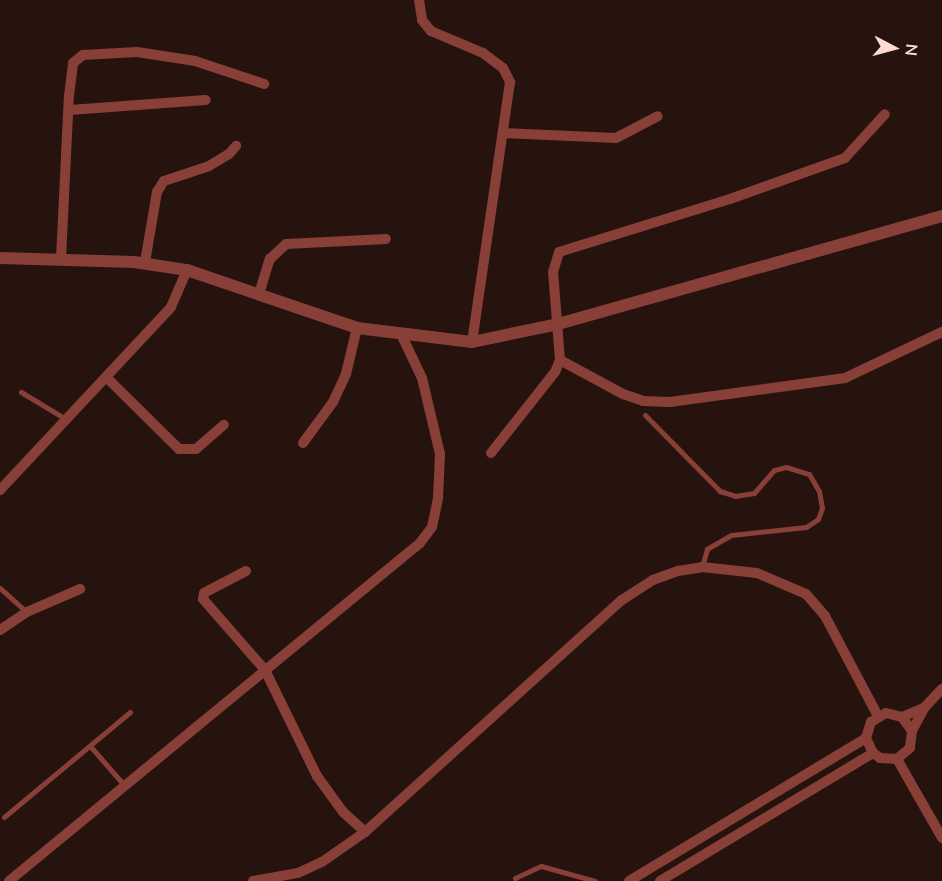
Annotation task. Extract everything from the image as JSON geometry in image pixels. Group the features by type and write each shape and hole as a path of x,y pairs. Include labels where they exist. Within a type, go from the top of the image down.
{"street":[{"path":"418,0 422,20 431,31 483,53 503,68 510,82 472,342"},
{"path":"61,258 73,63 83,54 137,52 195,61 264,84"},
{"path":"70,110 206,100"},
{"path":"491,453 555,372 560,360 554,272 560,252 730,199 838,160 857,147 867,130 885,114"},
{"path":"504,133 615,138 658,116"},
{"path":"145,262 157,192 164,181 209,166 230,154 236,146"},
{"path":"0,258 145,262 187,270 357,328 402,336 472,342 558,324 942,216"},
{"path":"259,294 270,259 286,244 386,239"},
{"path":"0,490 171,307 187,270"},
{"path":"303,443 333,402 346,374 357,328"},
{"path":"560,360 623,394 643,401 670,402 845,378 942,332"},
{"path":"9,881 420,543 432,527 438,498 440,454 422,378 402,336"},
{"path":"106,377 179,449 196,449 224,425"},
{"path":"253,881 306,870 365,832 622,600 653,579 702,567 757,573 806,594 825,616 878,716"},
{"path":"246,572 204,593 203,599 265,670 317,776 343,812 365,832"},
{"path":"0,630 27,612 80,589"},
{"path":"866,738 873,753 889,760 897,759 910,748 912,731 925,707 942,689"},
{"path":"629,881 866,738 871,722 878,716 886,713 902,717 925,707"},
{"path":"902,717 912,731"},
{"path":"660,881 873,753"},
{"path":"897,759 942,838"},
{"path":"746,811 754,824"}],"lane":[{"path":"21,392 67,419"},
{"path":"645,416 720,491 735,496 754,493 774,470 786,467 809,474 819,490 822,508 818,519 806,527 732,535 707,549 702,567"},
{"path":"0,588 27,612"},
{"path":"4,817 92,747 130,712"},
{"path":"92,747 124,785"},
{"path":"515,878 541,866 595,881"}]}
